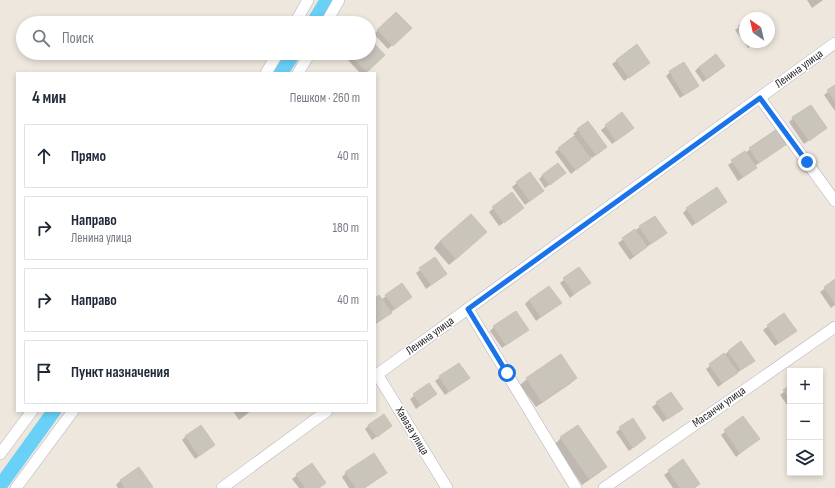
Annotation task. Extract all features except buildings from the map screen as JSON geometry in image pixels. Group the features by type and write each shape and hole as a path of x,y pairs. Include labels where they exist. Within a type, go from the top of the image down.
{"street":[{"path":"299,16 308,0"},
{"path":"330,16 339,0"},
{"name":"Ленина улица","path":"376,375 835,43"},
{"path":"267,72 274,60"},
{"path":"301,69 306,60"},
{"path":"760,98 835,201"},
{"path":"468,309 576,488"},
{"name":"Масанчи улица","path":"604,488 835,327"},
{"name":"Хаваза улица","path":"376,375 447,488"},
{"path":"0,454 31,412"},
{"path":"16,488 72,412"},
{"path":"222,488 327,412"}],"waterway":[{"path":"317,16 327,0"},
{"path":"282,72 289,60"},
{"path":"0,486 53,412"}],"route":[{"path":"507,373 468,309 760,98 807,162"}]}
